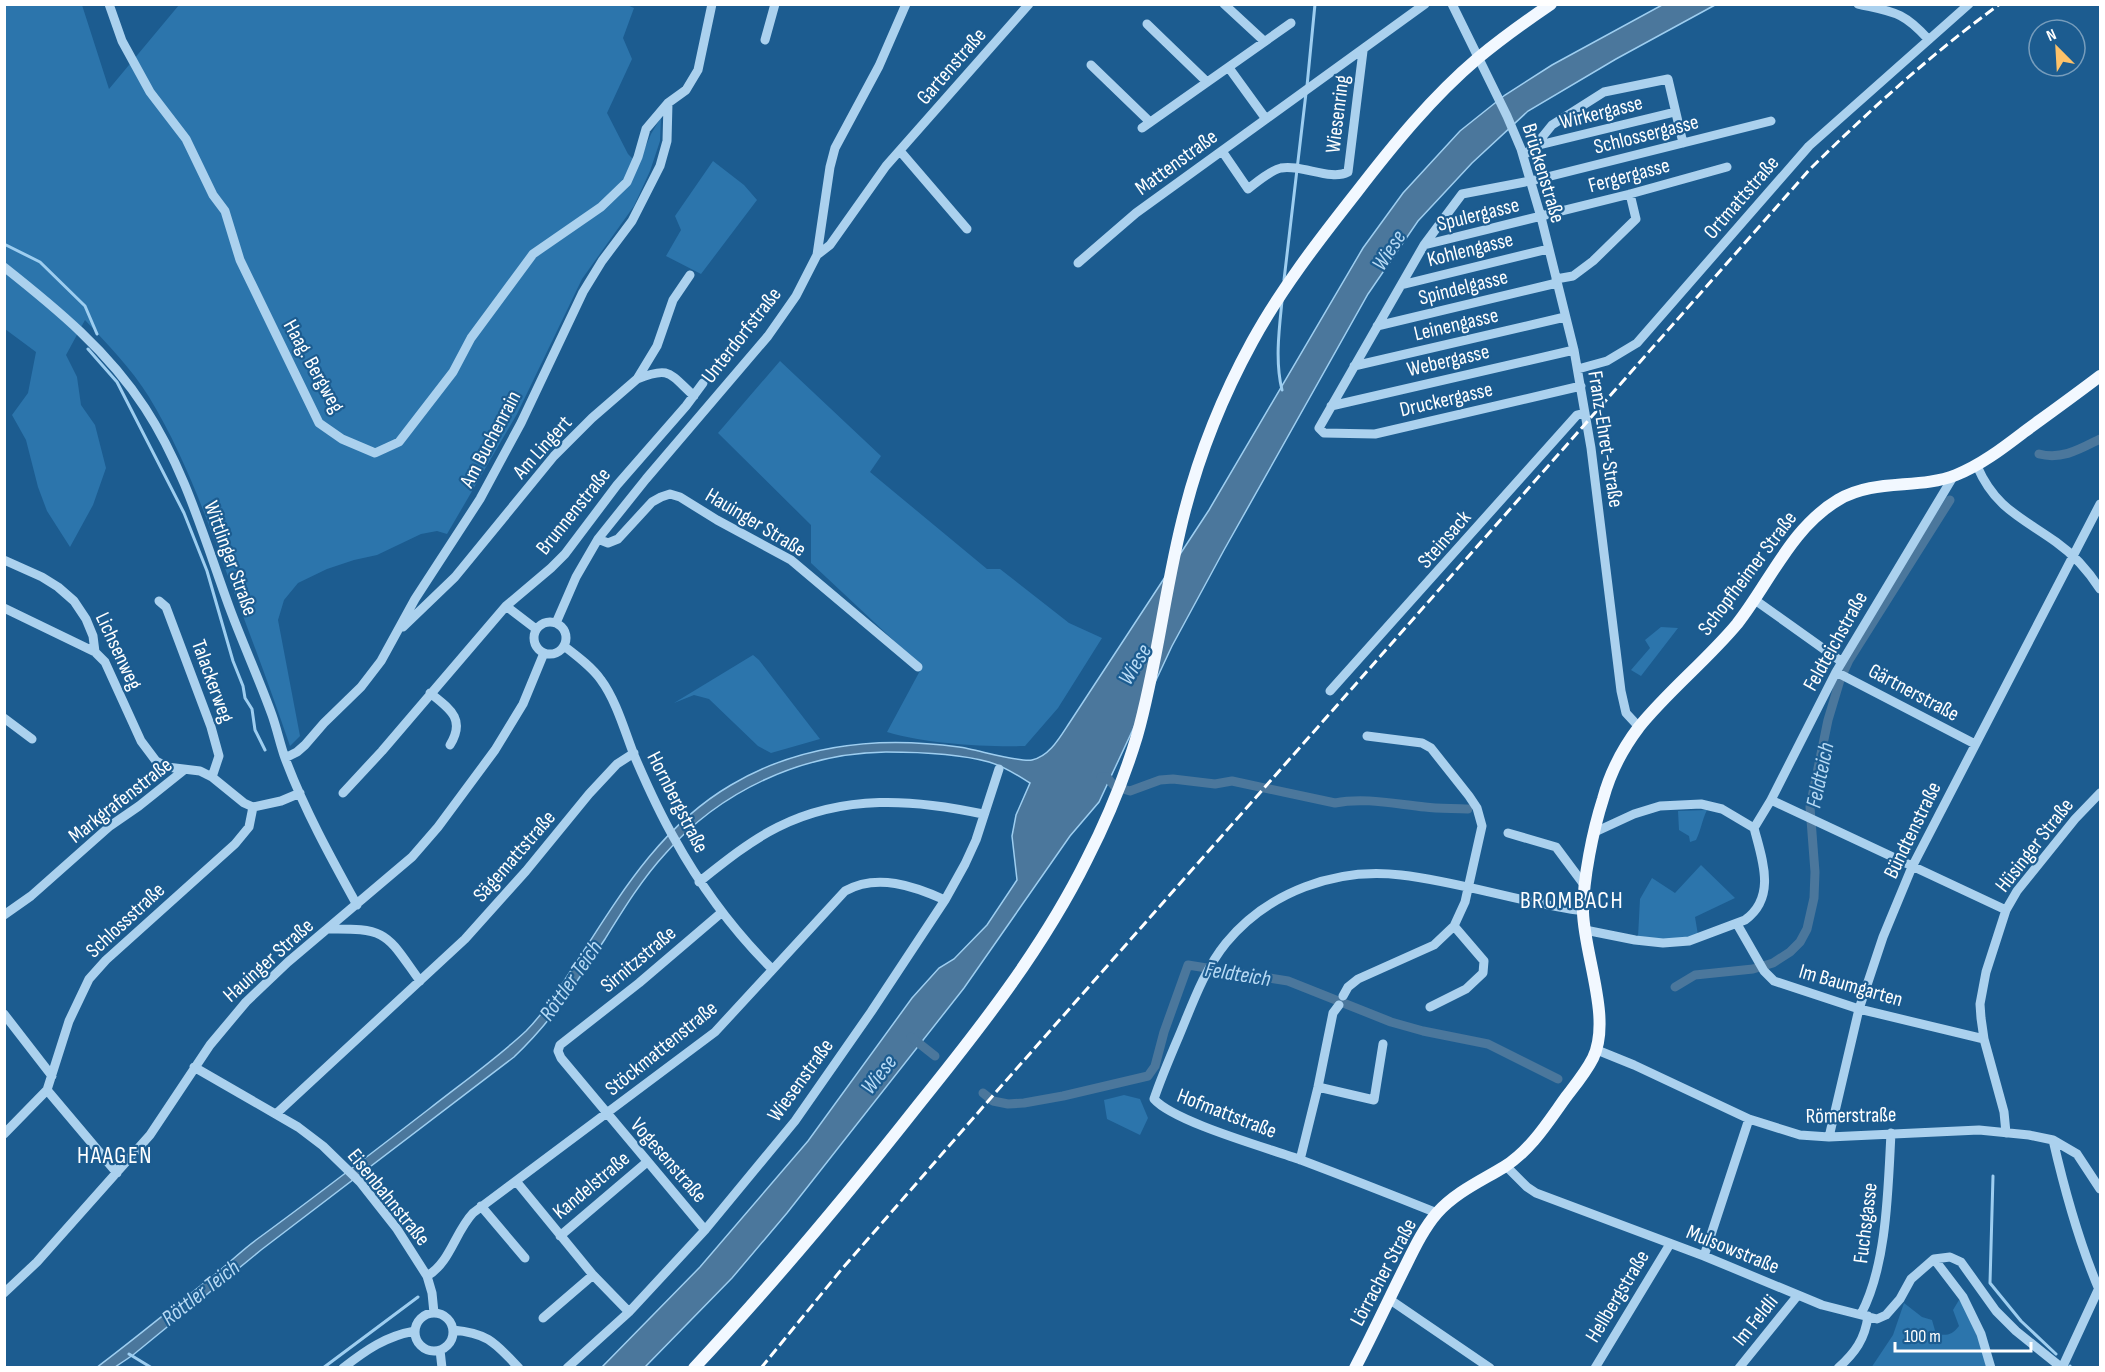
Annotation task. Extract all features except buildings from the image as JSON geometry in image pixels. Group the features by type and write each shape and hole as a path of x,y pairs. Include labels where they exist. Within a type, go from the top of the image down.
{"main road":[{"path":"694,1368 825,1218 972,1038 1014,980 1063,903 1088,858 1116,796 1136,738 1177,546 1194,479 1218,412 1254,339 1318,241 1404,131 1477,59 1551,4"},
{"name":"Schopfheimer Straße","path":"1595,832 1601,802 1609,779 1639,727 1714,650 1755,600 1805,525 1829,505 1862,489 1953,477 1977,466 2100,376"},
{"name":"Lörracher Straße","path":"1355,1368 1414,1249 1437,1213 1458,1194 1506,1166 1521,1154 1541,1131 1588,1067 1597,1050 1599,1009 1583,911 1595,832"}],"street":[{"name":"Haag. Bergweg","path":"109,4 122,41 150,92 186,139 213,195 225,211 240,260 320,423 342,439 375,453 399,442 453,372 471,338 533,254 601,207 627,182 638,157 646,129 668,103"},
{"path":"668,103 686,90 698,70 712,4"},
{"path":"765,40 775,4"},
{"name":"Unterdorfstraße","path":"556,623 576,577 598,539 646,478 768,336 796,296 817,255 828,178 835,148 879,66 906,4"},
{"name":"Gartenstraße","path":"817,255 830,246 880,174 1029,4"},
{"path":"1224,4 1264,41"},
{"name":"Wiesenring","path":"1299,96 1425,4"},
{"name":"Brückenstraße","path":"1452,4 1507,116 1522,153 1556,281"},
{"path":"1858,4 1901,9 1928,39"},
{"name":"Ortmattstraße","path":"1578,369 1607,361 1637,343 1809,146 1970,4"},
{"path":"1091,65 1146,125 1291,23"},
{"path":"1147,24 1207,82"},
{"name":"Wiesenring","path":"1222,151 1248,189 1278,168 1303,168 1340,175 1348,172 1363,51"},
{"path":"1229,68 1266,119"},
{"path":"1522,153 1535,146 1552,125 1604,92 1668,79 1683,143"},
{"name":"Mattenstraße","path":"1078,263 1136,213 1299,96"},
{"name":"Am Buchenrain","path":"285,758 305,745 361,687 381,661 415,599 480,499 521,423 584,292 602,261 632,221 660,166 667,141 668,103"},
{"name":"Wirkergasse","path":"1535,146 1675,112"},
{"name":"Schlossergasse","path":"1424,245 1462,194 1528,181 1771,121"},
{"path":"900,151 967,230"},
{"name":"Fergergasse","path":"1540,217 1727,167"},
{"path":"1556,281 1573,276 1593,261 1636,219 1630,194"},
{"name":"Spulergasse","path":"1424,245 1540,217"},
{"path":"1331,406 1424,245"},
{"name":"Kohlengasse","path":"1401,285 1548,249"},
{"name":"Wittlinger Straße","path":"4,267 97,347 124,378 146,409 168,449 191,501 230,610 272,716 285,758 300,793 357,905"},
{"name":"Am Lingert","path":"399,631 455,577 554,456 592,418 637,380 657,346 673,300 690,275"},
{"name":"Franz-Ehret-Straße","path":"1556,281 1581,386 1621,691 1626,713 1639,727"},
{"name":"Spindelgasse","path":"1377,326 1556,281"},
{"name":"Leinengasse","path":"1354,366 1565,317"},
{"name":"Webergasse","path":"1331,406 1574,350"},
{"path":"637,380 655,372 667,372 694,396"},
{"name":"Unterdorfstraße","path":"694,396 703,383"},
{"name":"Druckergasse","path":"1331,406 1319,428 1324,433 1375,434 1581,386"},
{"name":"Brunnenstraße","path":"343,793 382,751 506,606 565,554 617,485 694,396"},
{"name":"Steinsack","path":"1330,691 1577,415 1585,413"},
{"path":"1977,466 1982,479 2006,509 2056,542 2091,575 2100,589"},
{"name":"Feldteichstraße","path":"1754,828 1841,674 1842,662 1953,477"},
{"name":"Hauinger Straße","path":"598,539 608,543 618,539 652,502 661,496 670,494 680,497 791,560 918,667"},
{"name":"Bündtenstraße","path":"1829,1137 1858,1009 1883,937 1912,867 2100,504"},
{"name":"Lichsenweg","path":"4,560 50,582 74,601 86,619 93,636 95,652 105,662 148,752 156,761 167,767 184,770"},
{"name":"Gärtnerstraße","path":"1755,600 1842,662"},
{"name":"Talackerweg","path":"159,601 166,607 211,727 219,756 212,777"},
{"path":"506,606 536,629"},
{"path":"4,608 95,652"},
{"path":"556,623 565,632 564,646 559,652 544,653 534,643 533,636 541,624 556,623"},
{"name":"Hornbergstraße","path":"564,646 602,680 667,825 699,882 745,942 772,969"},
{"name":"Hauinger Straße","path":"6,1292 37,1262 161,1122 194,1067 226,1023 288,962 412,857 462,796 495,750 523,704 544,653"},
{"name":"Gärtnerstraße","path":"1841,674 1975,744"},
{"path":"430,693 449,708 457,721 457,734 450,745"},
{"path":"4,718 32,740"},
{"path":"1343,996 1348,987 1358,979 1434,945 1454,926 1462,912 1469,888 1482,826 1477,808 1431,748 1422,743 1367,736"},
{"name":"Sägemattstraße","path":"277,1113 465,939 526,871 589,794 617,764 634,753"},
{"name":"Wiesenstraße","path":"567,1368 629,1311 705,1230 795,1121 945,900 966,864 999,768"},
{"name":"Markgrafenstraße","path":"4,915 31,896 110,826 184,770 200,771 212,777 244,803 253,807"},
{"path":"253,807 281,801 300,793"},
{"name":"Hüsinger Straße","path":"2006,1133 2004,1112 1984,1038 1981,1011 1986,972 2006,910 2017,891 2075,819 2100,793"},
{"path":"1771,800 2006,910"},
{"path":"699,882 777,827 833,807 861,802 889,801 949,807 984,814"},
{"path":"1585,930 1663,943 1689,940 1737,924 1751,916 1766,888 1765,869 1754,828 1722,809 1701,804 1660,806 1634,814 1595,832"},
{"name":"Schlossstraße","path":"4,1134 47,1090 69,1021 89,980 106,960 235,844 249,827 253,807"},
{"path":"1508,832 1556,847 1585,886"},
{"name":"Hofmattstraße","path":"1437,1213 1204,1126 1160,1107 1154,1100 1162,1076 1205,976 1226,943 1271,903 1316,882 1357,874 1403,875 1583,911"},
{"name":"Stöckmattenstraße","path":"427,1276 440,1267 466,1221 482,1206 715,1032 839,895 851,887 865,884 902,884 917,887 945,900"},
{"name":"Sirnitzstraße","path":"606,1114 561,1058 558,1051 560,1045 639,983 721,913"},
{"name":"Im Baumgarten","path":"1737,924 1762,967 1774,981 1858,1009 1984,1038"},
{"path":"1430,1007 1466,989 1483,973 1484,961 1454,926"},
{"path":"328,929 361,928 378,932 391,941 420,981"},
{"path":"1300,1160 1333,1013 1339,1005"},
{"path":"4,1014 52,1076"},
{"path":"1318,1087 1374,1100 1383,1044"},
{"name":"Römerstraße","path":"1597,1050 1749,1119 1800,1136 1829,1137 1972,1130 2053,1140 2077,1154 2100,1189"},
{"name":"Eisenbahnstraße","path":"194,1067 277,1113 323,1146 360,1182 397,1229 427,1276 432,1293 434,1314"},
{"path":"47,1090 117,1173"},
{"name":"Vogesenstraße","path":"606,1114 705,1230"},
{"path":"1704,1256 1749,1119"},
{"name":"Fuchsgasse","path":"1838,1368 1857,1348 1864,1336 1865,1315 1880,1256 1891,1133"},
{"path":"1865,1315 1877,1319 1886,1315 1900,1299 1911,1279 1934,1259 1950,1257 1961,1262 1996,1311 2023,1337 2062,1367 2100,1290 2091,1271 2064,1188 2053,1140"},
{"name":"Kandelstraße","path":"560,1236 646,1162"},
{"name":"Mulsowstraße","path":"1506,1166 1527,1187 1536,1192 1704,1256 1829,1307 1865,1315"},
{"name":"Kandelstraße","path":"516,1181 593,1275 629,1311"},
{"path":"482,1206 525,1258"},
{"name":"Hellbergstraße","path":"1594,1368 1670,1244"},
{"path":"1934,1259 1964,1297 1981,1334 1991,1368"},
{"path":"543,1318 593,1275"},
{"name":"Im Feldli","path":"1740,1368 1798,1295"},
{"path":"1389,1299 1490,1368"},
{"path":"434,1314 446,1318 453,1330 450,1342 440,1350 434,1351 422,1347 415,1331 421,1318 434,1314"},
{"path":"453,1330 479,1334 487,1338 519,1368"},
{"path":"343,1368 369,1348 386,1339 415,1331"},
{"path":"440,1350 442,1368"}],"shaded area":[{"path":"625,4 634,8 623,38 632,59 607,113 628,154 638,164 661,117 660,141 650,171 634,206 582,279 517,414 447,534 437,531 421,534 377,555 327,569 298,583 284,600 278,620 300,736 290,746 209,526 172,439 135,377 85,320 66,355 77,377 81,405 95,425 106,468 93,505 70,547 47,511 38,487 26,440 12,415 28,393 36,352 5,329 5,5 82,5 109,89 179,5"},
{"path":"713,161 744,185 757,200 701,274 666,256 681,230 675,216"},
{"path":"780,361 881,456 870,472 987,569 1000,569 1069,623 1102,638 1058,708 1025,746 956,744 887,732 922,667 811,563 811,525 718,433"},
{"path":"1661,627 1678,628 1641,676 1631,670 1650,648 1645,640"},
{"path":"753,655 820,739 771,753 758,746 709,699 694,695 674,703"},
{"path":"1707,810 1696,840 1690,842 1689,836 1679,830 1678,811"},
{"path":"1701,865 1735,898 1695,917 1698,935 1674,940 1638,937 1640,899 1652,878 1675,893"},
{"path":"1124,1095 1140,1099 1148,1118 1140,1135 1107,1119 1104,1100"},
{"path":"1959,1300 1968,1313 1990,1368 1871,1368 1893,1335 1904,1303 1922,1317 1932,1320 1936,1334 1946,1335 1959,1326 1953,1310"}],"water":[{"path":"1662,5 1715,5 1616,59 1528,111 1472,163 1418,221 1368,294 1224,550 1172,646 1099,802 1070,836 964,988 787,1213 732,1278 645,1367 602,1367 700,1267 808,1141 912,998 939,968 954,959 987,925 1017,880 1012,836 1016,815 1030,783 1000,766 977,759 938,754 886,752 855,754 794,768 737,794 687,832 665,854 633,895 563,1001 541,1029 514,1057 261,1250 133,1355 115,1367 96,1368 250,1244 479,1071 526,1031 552,1000 624,890 661,843 682,821 731,785 785,760 841,746 870,743 929,744 959,747 1026,760 1038,758 1049,750 1062,734 1209,510 1363,248 1403,193 1460,131 1505,95 1552,65"}],"waterway":[{"path":"1307,86 1315,4"},
{"path":"1284,280 1306,93"},
{"path":"4,244 40,262 85,306 97,334"},
{"path":"1282,301 1278,357 1282,390"},
{"path":"88,349 117,382 184,513 207,571 245,698 252,709 255,730 265,750"},
{"name":"Feldteich","path":"2039,454 2063,455 2100,439"},
{"name":"Feldteich","path":"1675,987 1695,975 1753,969 1773,963 1800,942 1807,929 1814,898 1815,872 1810,807 1828,720 1840,680 1849,660 1950,500"},
{"path":"1101,777 1107,777 1115,787 1130,791 1160,780 1173,779 1215,784 1232,781 1335,803 1368,801 1430,808 1468,809"},
{"name":"Feldteich","path":"983,1093 993,1101 1008,1104 1024,1103 1148,1076 1155,1066 1164,1032 1188,965 1288,981 1391,1022 1488,1044 1558,1079"},
{"name":"Feldteich","path":"911,1037 935,1056"},
{"path":"1993,1176 1990,1283 2021,1321 2056,1354"},
{"path":"323,1368 418,1297"},
{"path":"129,1354 152,1368"}],"railway":[{"path":"761,1368 841,1270 996,1092 1810,169 1902,83 2000,4"}],"district":[{"name":"BROMBACH","path":"1572,900"},
{"name":"HAAGEN","path":"115,1155"}],"water label":[{"name":"Wiese","path":"1388,250"},
{"name":"Wiese","path":"1134,664"},
{"name":"Röttler Teich","path":"570,980"},
{"name":"Wiese","path":"878,1074"},
{"name":"Röttler Teich","path":"200,1292"}]}
